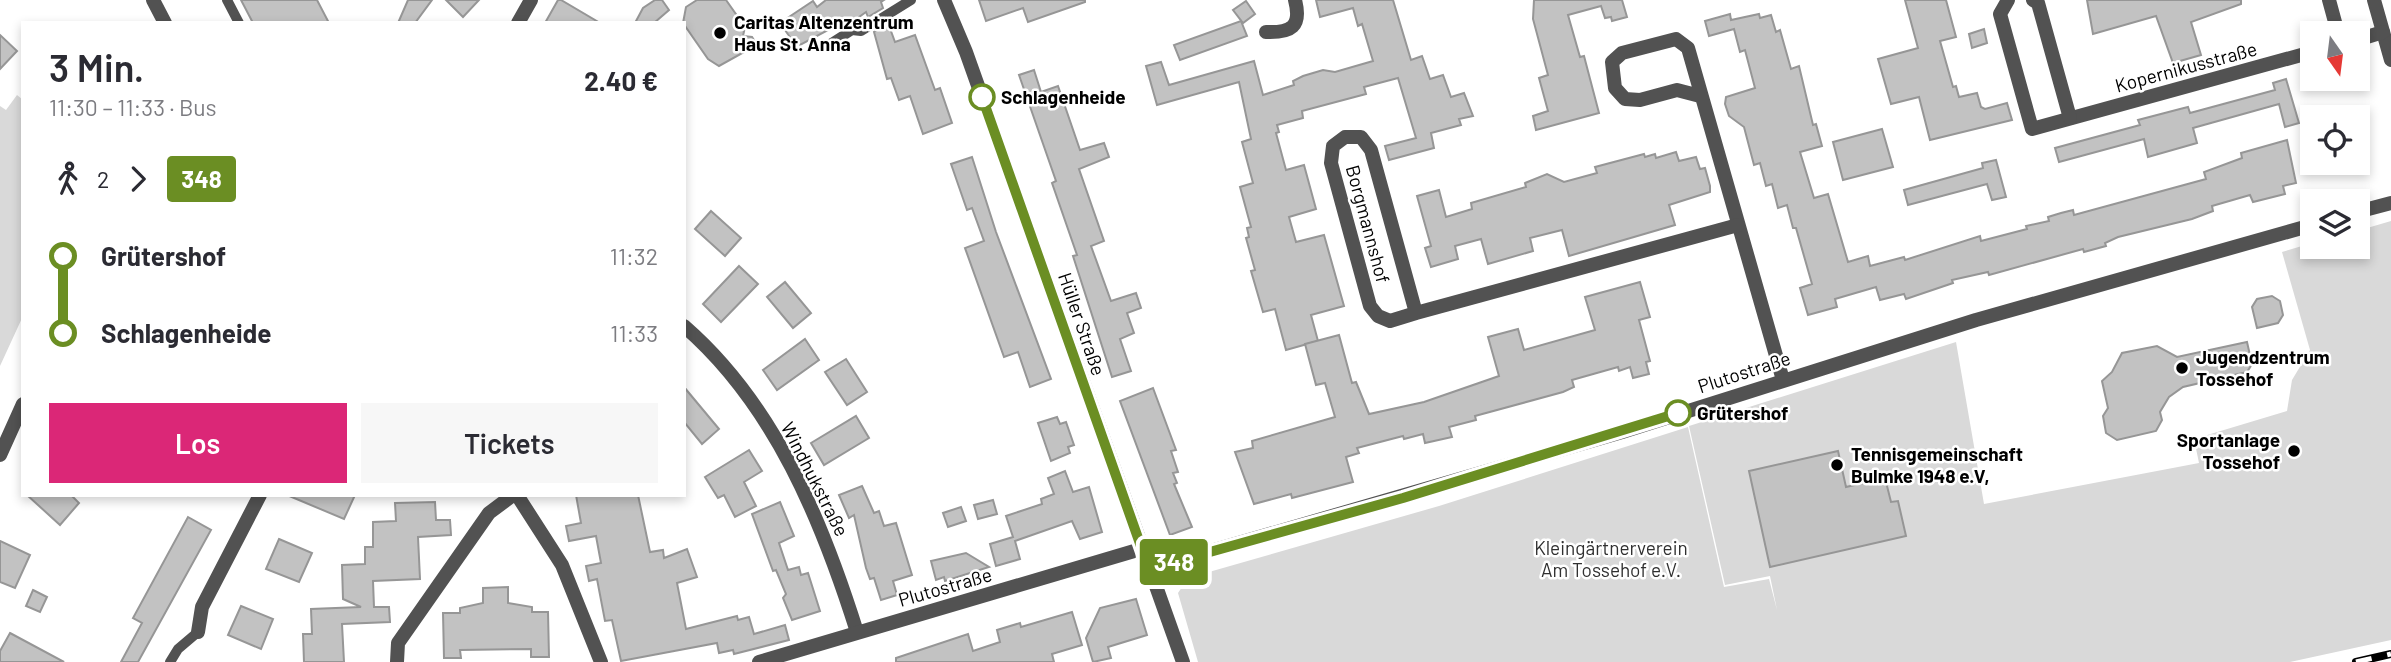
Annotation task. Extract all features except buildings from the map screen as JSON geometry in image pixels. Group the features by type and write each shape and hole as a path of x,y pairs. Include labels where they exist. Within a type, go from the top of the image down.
{"street":[{"path":"153,0 163,21"},
{"path":"519,21 531,0"},
{"name":"Hüller Straße","path":"944,0 966,52 1141,549 1184,662"},
{"path":"1266,32 1285,33 1294,25 1298,12 1295,0"},
{"name":"Kopernikusstraße","path":"2008,0 2000,14 2032,129 2300,55"},
{"path":"2033,0 2038,4 2070,118"},
{"path":"2329,0 2335,21"},
{"path":"2374,0 2385,24 2391,60"},
{"path":"1700,96 1677,90 1640,100 1625,99 1615,88 1612,62 1622,53 1676,39 1688,48 1783,380"},
{"name":"Borgmannshof","path":"1416,313 1371,150 1361,137 1345,137 1333,146 1331,163 1370,306 1378,316 1390,321 1738,225"},
{"path":"2370,209 2391,203"},
{"name":"Plutostraße","path":"1149,569 1494,470 1976,320 2300,228"},
{"name":"Windhukstraße","path":"686,329 731,377 767,426 795,472 820,522 858,632"},
{"path":"0,455 21,408"},
{"path":"198,632 202,607 259,497"},
{"path":"397,662 398,643 489,513 512,497"},
{"path":"516,497 562,565 601,662"},
{"name":"Plutostraße","path":"759,662 1141,549"}],"lane":[{"path":"227,0 238,21"},
{"path":"827,46 852,30 861,31 911,0"},
{"path":"170,662 178,649 198,632"}],"green space":[{"path":"17,95 21,98 21,320 0,366 0,106 6,110"},
{"name":"Kleingärtnerverein Am Tossehof e.V.","path":"2391,221 2391,640 2290,662 1198,662 1178,593 1188,578 1439,506 1688,427 1724,587 1769,579 1777,610 1770,576 1725,585 1689,426 1956,342 1984,504 2199,463 2194,439 2287,411 2292,380 2310,350 2282,252 2300,247 2300,259 2370,259 2370,227"}],"railway":[{"path":"2356,662 2391,654"}],"bus line":[{"name":"348","path":"982,97 1149,569 1403,498 1678,413"}],"place":[{"name":"Caritas Altenzentrum Haus St. Anna","path":"720,33"},
{"name":"Schlagenheide","path":"982,97"},
{"name":"Jugendzentrum Tossehof","path":"2182,368"},
{"name":"Grütershof","path":"1678,413"},
{"name":"Sportanlage Tossehof","path":"2294,451"},
{"name":"Tennisgemeinschaft Bulmke 1948 e.V,","path":"1837,465"}]}
